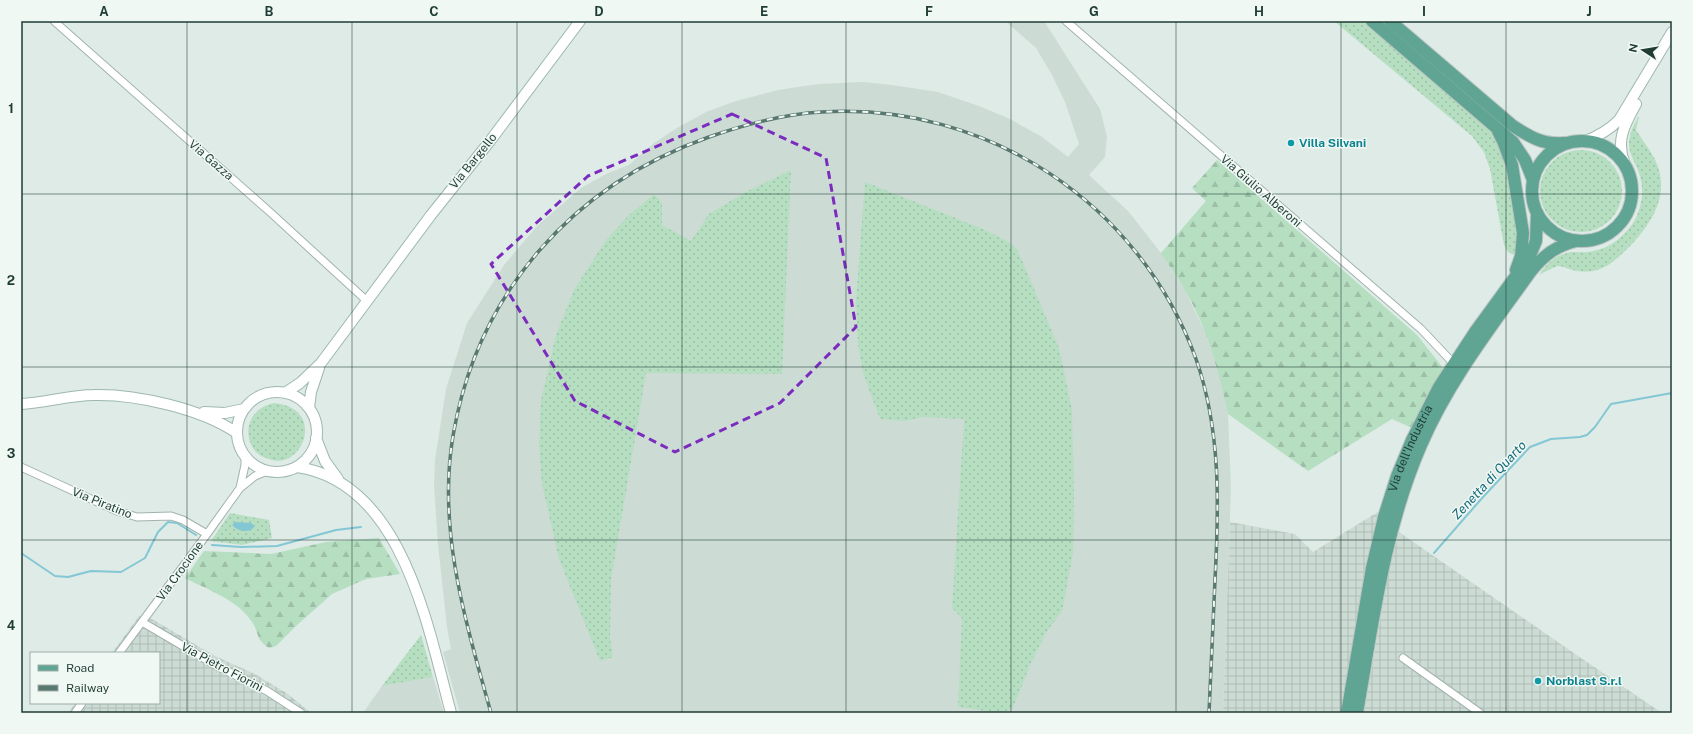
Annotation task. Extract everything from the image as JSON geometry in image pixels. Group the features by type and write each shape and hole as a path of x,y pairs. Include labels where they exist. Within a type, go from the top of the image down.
{"main road":[{"name":"Via Bargello","path":"367,301 580,21"},
{"path":"1372,21 1494,124 1519,149 1533,180"},
{"path":"1390,21 1513,126 1540,142 1552,144 1585,141 1610,129 1619,120 1672,32"},
{"path":"1567,143 1549,153 1536,170 1532,191 1536,213 1543,224 1564,238 1576,242 1601,238 1612,232 1621,223 1630,206 1633,188 1620,148 1622,134 1672,46"},
{"path":"1494,124 1503,140 1512,165 1523,233 1520,256 1509,284"},
{"path":"1585,141 1608,147 1625,164"},
{"name":"Via dell'Industria","path":"1347,713 1372,568 1392,492 1404,459 1439,387 1534,249 1537,231 1536,213"},
{"name":"Via dell'Industria","path":"1357,713 1388,544 1402,495 1421,444 1463,368 1531,271 1539,261 1550,252 1564,244 1576,242"},
{"path":"285,393 300,383 322,363 367,301"},
{"path":"309,408 311,392 322,363"},
{"path":"316,438 310,455 297,467 282,472 267,471 255,466 245,456 239,445 237,433 238,421 244,409 252,401 262,395 273,392 285,393 298,398 309,408 316,423 316,438 324,461 340,482 369,507 391,537 410,574 421,604 452,713"},
{"path":"21,404 94,395 132,397 192,411 223,424 237,433"},
{"path":"192,411 225,413 244,409"},
{"path":"297,467 323,473 340,482"}],"street":[{"name":"Via Gazza","path":"54,21 271,213 367,301"},
{"name":"Via Giulio Alberoni","path":"1066,21 1421,329 1454,364"},
{"name":"Via Crocione","path":"240,488 246,465 245,456"},
{"name":"Via Piratino","path":"21,467 117,511 137,517 171,516 183,520 207,534"},
{"name":"Via Crocione","path":"120,652 240,488 252,478 267,471"},
{"name":"Via Pietro Fiorini","path":"142,622 217,666 267,691 301,713"},
{"path":"1403,658 1480,713"},
{"path":"74,713 81,704"}],"highlighted area":[{"path":"732,114 826,158 856,327 780,403 675,452 575,401 491,264 588,176"}],"shaded area":[{"path":"1005,21 1044,21 1100,109 1107,137 1105,157 1089,175 1129,212 1161,253 1186,292 1204,330 1215,360 1228,414 1231,488 1223,713 460,713 443,652 451,649 447,627 438,545 434,485 435,460 446,389 467,323 504,265 537,226 581,188 608,173 629,165 654,143 706,112 733,102 778,90 818,84 863,82 938,92 979,106 1010,119 1042,137 1068,157 1079,144 1065,102 1052,75 1036,48"},
{"path":"1381,510 1341,713 1223,713 1230,522 1295,534 1313,552"},
{"path":"1399,532 1662,713 1364,713 1388,574"},
{"path":"139,616 152,619 215,656 255,674 288,694 311,713 68,713 74,704 160,704 160,652 113,652"},
{"path":"433,677 444,713 363,713 382,686"}],"green space":[{"path":"1334,21 1363,21 1492,131 1504,150 1520,226 1516,256 1508,252 1504,245 1490,169 1484,152 1472,136"},
{"path":"1639,116 1636,130 1654,158 1659,170 1661,181 1661,193 1658,204 1648,224 1625,251 1612,263 1602,268 1594,271 1576,271 1558,266 1539,275 1551,261 1562,254 1569,252 1595,251 1608,246 1624,234 1633,223 1639,212 1642,199 1642,186 1639,173 1630,152 1629,144 1632,129"},
{"path":"1581,150 1597,153 1610,162 1619,175 1622,191 1619,207 1610,220 1597,229 1581,232 1565,229 1552,220 1543,207 1540,191 1543,175 1552,162 1565,153"},
{"path":"1217,160 1417,335 1443,368 1412,428 1392,419 1308,471 1228,414 1217,367 1201,321 1186,292 1161,253 1206,201 1192,188"},
{"path":"791,170 782,374 646,373 611,580 610,638 613,657 600,661 559,559 542,484 539,445 541,401 556,335 574,290 606,240 628,216 654,194 662,203 662,225 691,241 709,214 746,192"},
{"path":"865,182 983,229 1007,241 1017,249 1059,348 1072,410 1074,493 1073,554 1062,611 1047,631 1030,665 1013,708 1001,713 958,707 962,618 952,608 964,419 921,417 905,421 880,419 863,373 858,344 856,300"},
{"path":"274,403 291,407 301,416 305,426 304,438 299,448 291,456 281,461 269,459 256,452 252,446 248,434 250,422 257,411"},
{"path":"230,513 269,520 272,538 242,545 211,541"},
{"path":"379,538 400,574 366,579 332,594 276,646 269,648 262,642 252,622 246,614 239,608 222,596 185,578 204,551 271,554 326,542"},
{"path":"421,635 433,677 382,686"}],"water":[{"path":"235,522 251,523 255,526 251,530 246,531 236,529 232,525"}],"waterway":[{"name":"Zenetta di Quarto","path":"1434,553 1483,497 1530,447 1551,439 1580,437 1587,435 1595,427 1611,404 1672,393"},
{"name":"Zenetta di Quarto","path":"21,553 55,576 68,577 91,571 121,572 145,558 158,532 168,522 177,523 196,535"},
{"name":"Zenetta di Quarto","path":"212,545 241,547 277,546 336,530 361,527"}],"railway":[{"path":"491,713 464,611 451,541 449,506 449,471 453,436 465,384 484,336 509,291 539,251 575,215 615,184 660,158 709,137 765,120 822,112 883,113 942,125 998,145 1050,174 1097,210 1137,254 1171,303 1196,359 1210,413 1214,441 1217,524 1209,713"}],"place":[{"name":"Villa Silvani","path":"1291,143"},
{"name":"Norblast S.r.l","path":"1538,681"}]}
